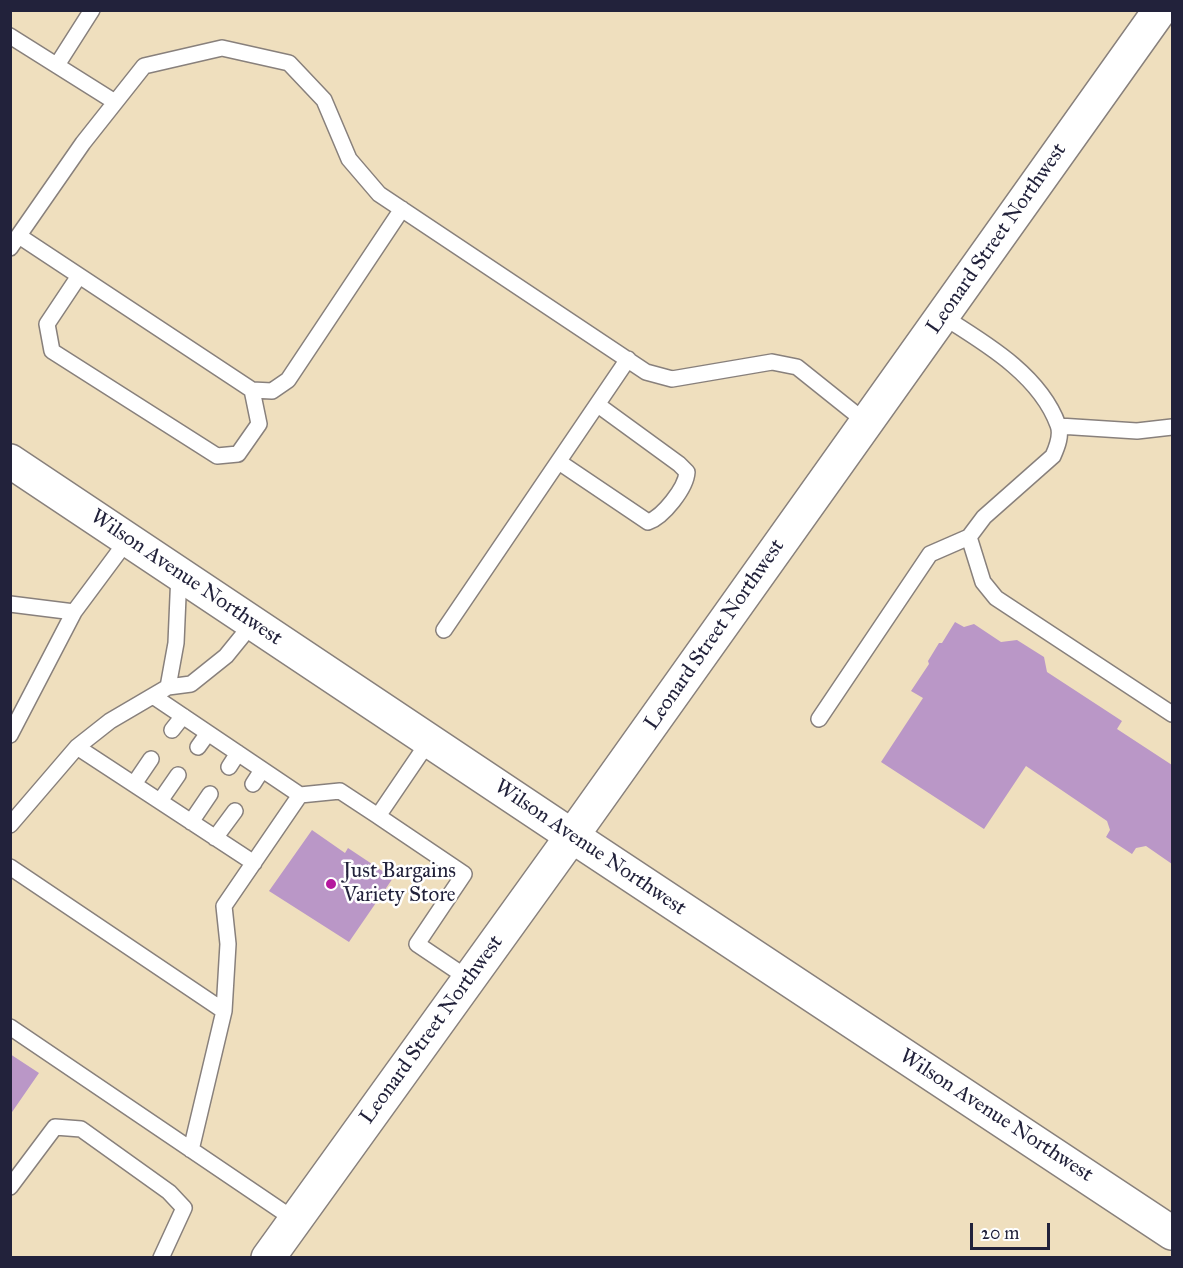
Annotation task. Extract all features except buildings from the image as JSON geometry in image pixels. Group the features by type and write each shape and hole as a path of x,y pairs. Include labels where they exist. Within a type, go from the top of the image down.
{"main road":[{"name":"Leonard Street Northwest","path":"268,1257 572,836 1160,10"},
{"name":"Wilson Avenue Northwest","path":"10,460 129,538 252,624 1173,1233"}],"lane":[{"path":"57,65 92,10"},
{"path":"10,36 116,102"},
{"path":"402,209 288,380 272,391 252,390 80,276 15,242 144,66 222,48 289,63 324,100 349,159 380,194 646,372 672,379 772,362 797,367 867,423"},
{"path":"80,276 47,324 52,351 217,456 238,454 259,424 252,390"},
{"path":"819,719 930,554 969,537 984,517 1053,456 1058,445 1059,426 1041,396 1002,354 942,316"},
{"path":"444,630 628,359"},
{"path":"559,462 648,522 656,520 686,481 687,472 680,464 598,405"},
{"path":"1059,426 1137,431 1173,427"},
{"path":"969,537 983,582 996,598 1173,714"},
{"path":"10,735 74,612 129,538"},
{"path":"168,687 176,643 180,573"},
{"path":"10,604 74,612"},
{"path":"10,825 77,747 110,721 168,687 191,684 226,656 252,624"},
{"path":"153,696 300,795 340,791 464,874 417,944 469,979"},
{"path":"1157,704 1173,701"},
{"path":"172,730 183,716"},
{"path":"198,747 208,733"},
{"path":"378,816 429,741"},
{"path":"77,747 254,863"},
{"path":"229,767 238,753"},
{"path":"134,784 151,759"},
{"path":"253,784 262,770"},
{"path":"160,801 178,775"},
{"path":"191,822 210,794"},
{"path":"191,1150 224,1011 228,944 224,906 300,795"},
{"path":"215,838 235,811"},
{"path":"10,867 224,1011"},
{"path":"10,1027 295,1220"},
{"path":"10,1187 55,1126 81,1129 169,1192 184,1208 161,1257"}],"place":[{"name":"Just Bargains Variety Store","path":"331,884"}]}
